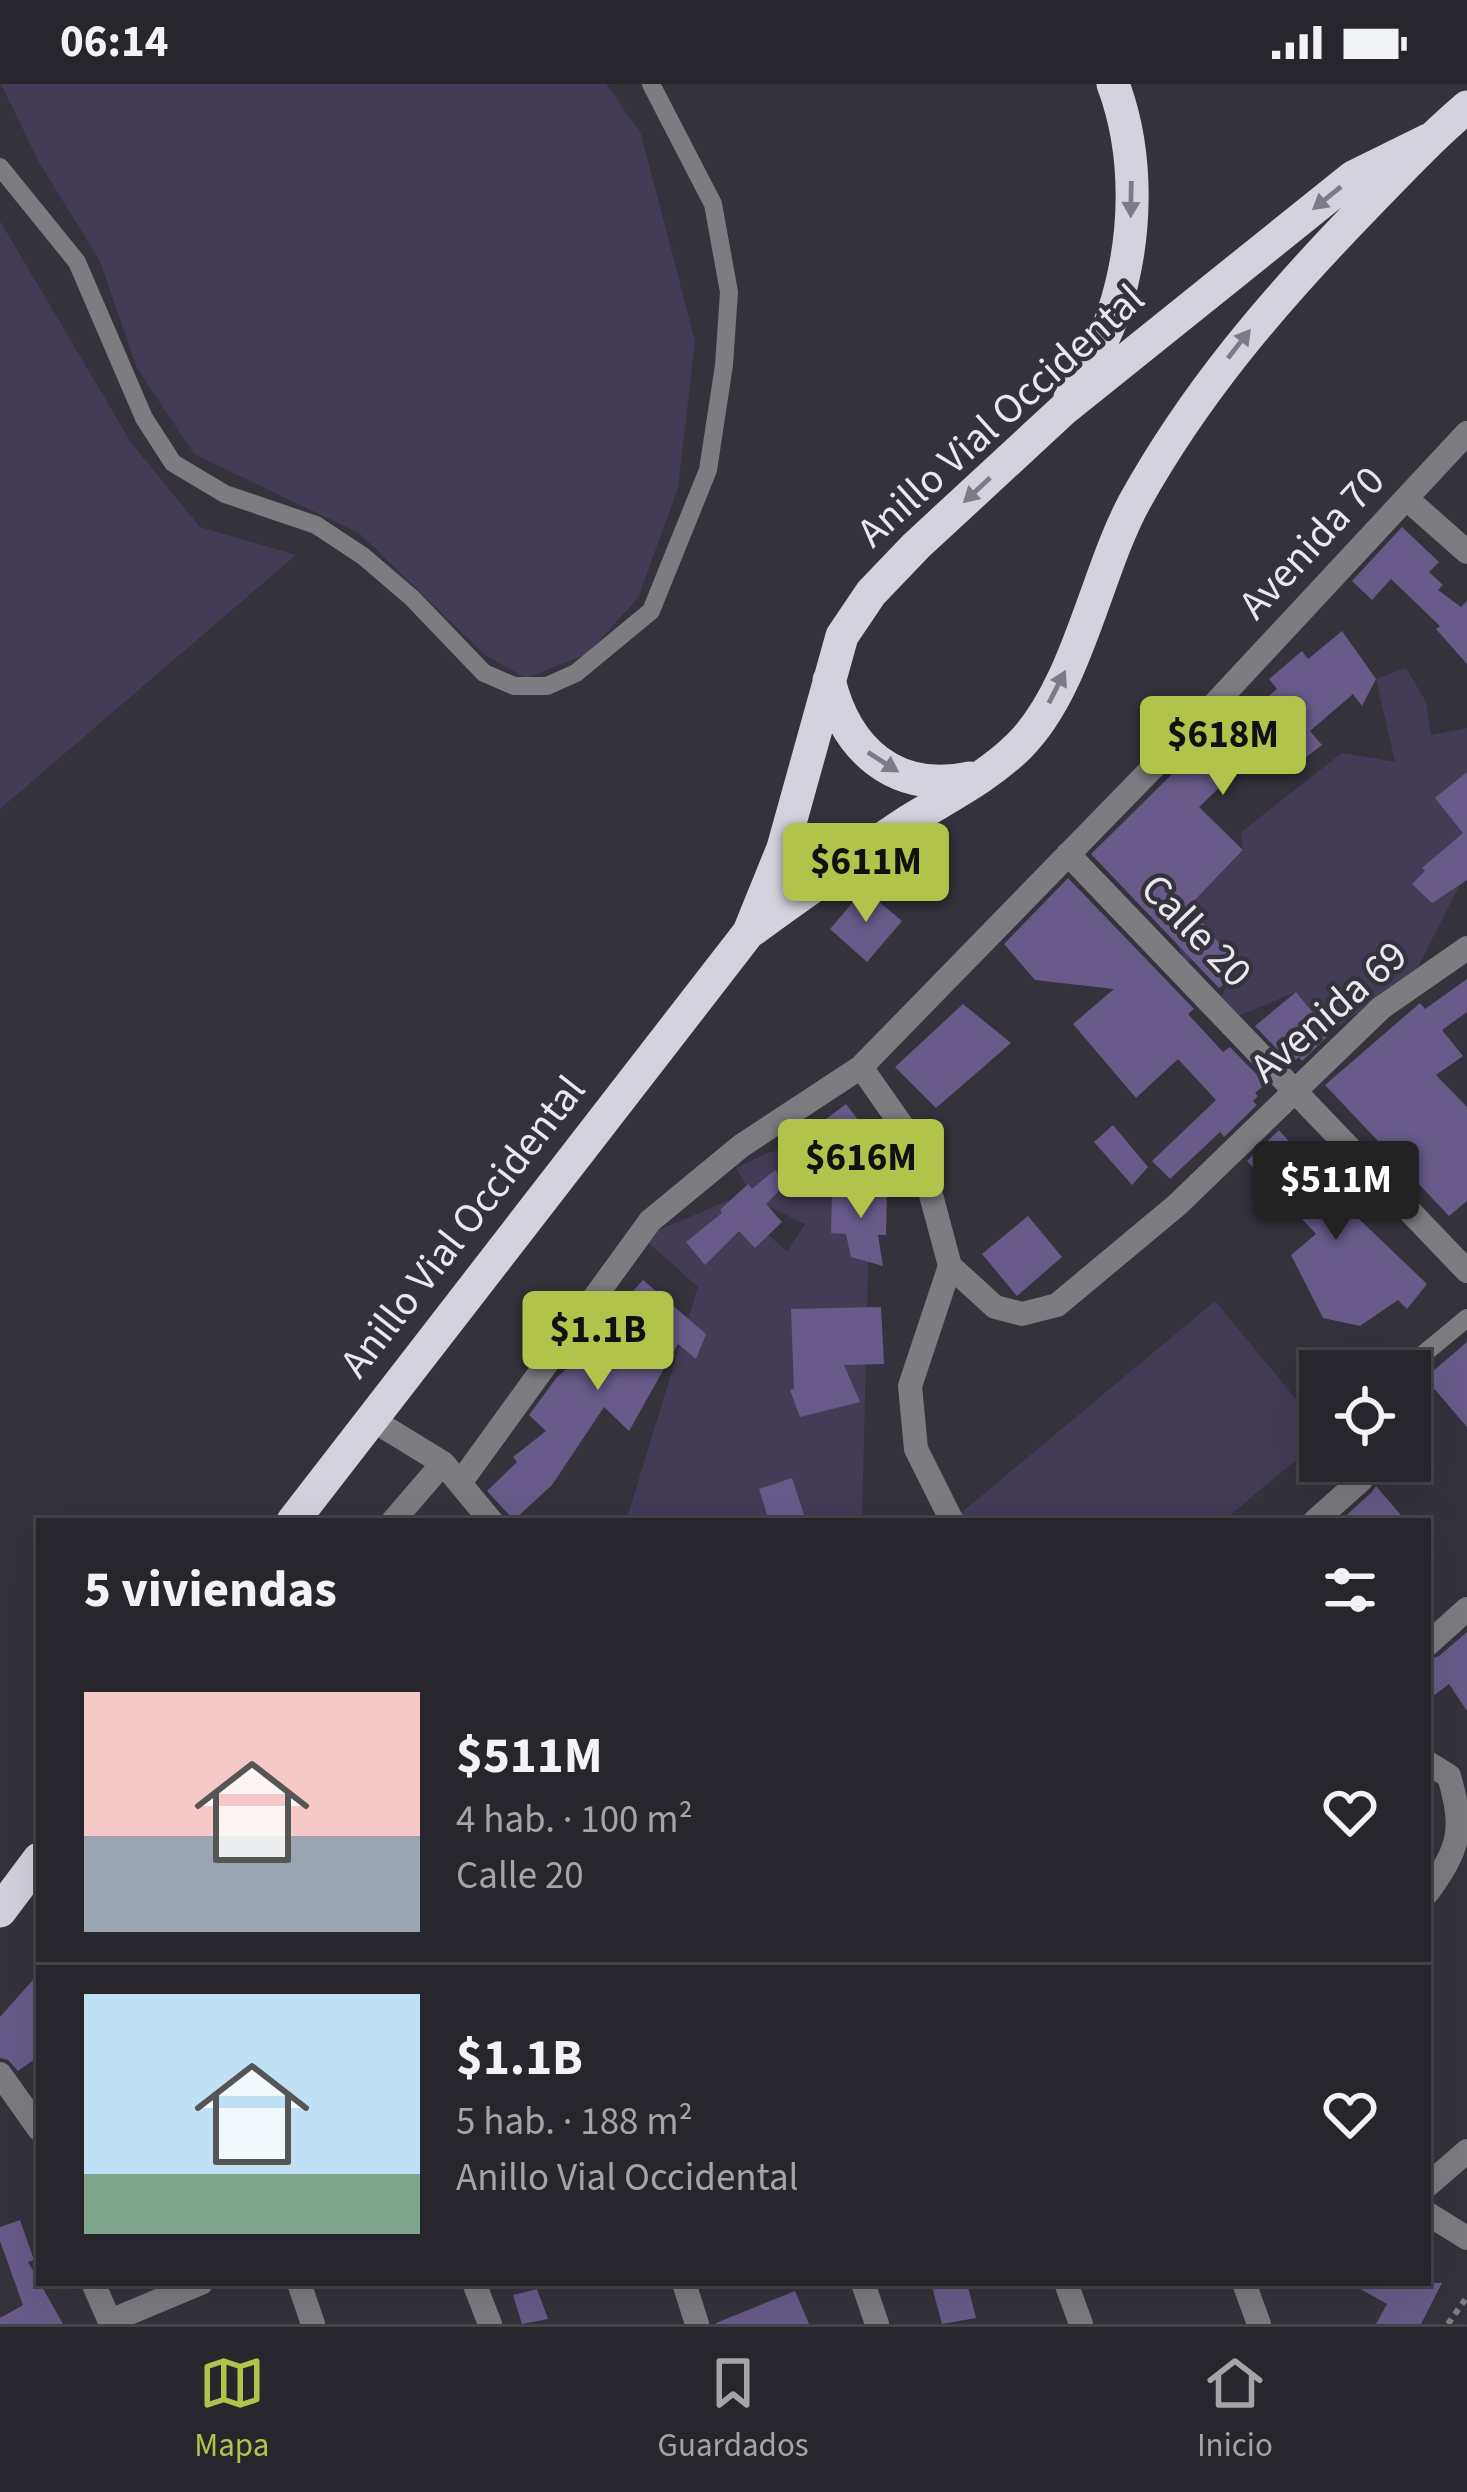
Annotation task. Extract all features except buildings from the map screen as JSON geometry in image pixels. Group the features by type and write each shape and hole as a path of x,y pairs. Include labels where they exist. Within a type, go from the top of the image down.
{"highway":[{"path":"1063,410 1113,317 1130,239 1132,166 1113,84"},
{"name":"Anillo Vial Occidental","path":"749,932 1021,745 1063,676 1132,506 1217,372 1258,320 1428,140 1467,107"},
{"name":"Anillo Vial Occidental","path":"295,1518 749,932 783,848 842,636 871,593 1063,410 1353,177 1428,140"},
{"path":"829,677 837,712 855,742 882,765 914,779 949,783 983,775"},
{"path":"0,1910 36,1863"}],"street":[{"name":"Avenida 70","path":"397,1518 451,1473 650,1221 741,1146 861,1067 1467,433"},
{"path":"1407,499 1467,552"},
{"name":"Calle 20","path":"1068,854 1467,1271"},
{"name":"Avenida 69","path":"950,1266 995,1307 1022,1314 1057,1305 1177,1205 1381,1008 1467,948"},
{"path":"861,1067 919,1150 950,1266 910,1386 916,1449 950,1518"},
{"path":"371,1419 451,1473 488,1518"},
{"path":"1318,1518 1359,1482"},
{"path":"1431,1642 1467,1609"},
{"path":"1431,1765 1449,1776 1461,1818 1450,1856 1431,1887"},
{"path":"0,2074 36,2125"},
{"path":"1431,2182 1467,2151"},
{"path":"1431,2216 1467,2238"},
{"path":"94,2286 111,2323 194,2286"},
{"path":"300,2286 314,2324"},
{"path":"475,2286 490,2324"},
{"path":"685,2286 697,2324"},
{"path":"864,2286 877,2324"},
{"path":"1067,2286 1081,2324"},
{"path":"1245,2286 1259,2324"}],"lane":[{"path":"0,167 76,262 144,418 173,463 225,494 316,525 363,556 412,598 484,673 514,686 547,686 576,673 651,611 708,470 730,292 713,204 651,84"},
{"path":"1428,1350 1467,1318"}],"path":[{"path":"1448,2324 1467,2296"}],"shaded area":[{"path":"1,84 606,84 641,134 695,341 678,488 638,598 587,654 526,678 486,656 359,533 194,454 137,368 100,261 40,164"},
{"path":"0,221 132,444 200,527 296,555 0,809"},
{"path":"1406,668 1426,702 1431,735 1467,728 1467,870 1418,967 1330,1033 1296,992 1238,1016 1222,997 1235,962 1216,940 1186,964 1169,926 1243,851 1241,832 1342,753 1395,762 1376,679"},
{"path":"861,1124 869,1226 862,1518 627,1518 698,1287 642,1237 730,1200 787,1252 805,1224 755,1200 736,1168"},
{"path":"1215,1301 1299,1403 1299,1458 1227,1518 957,1518"}]}
